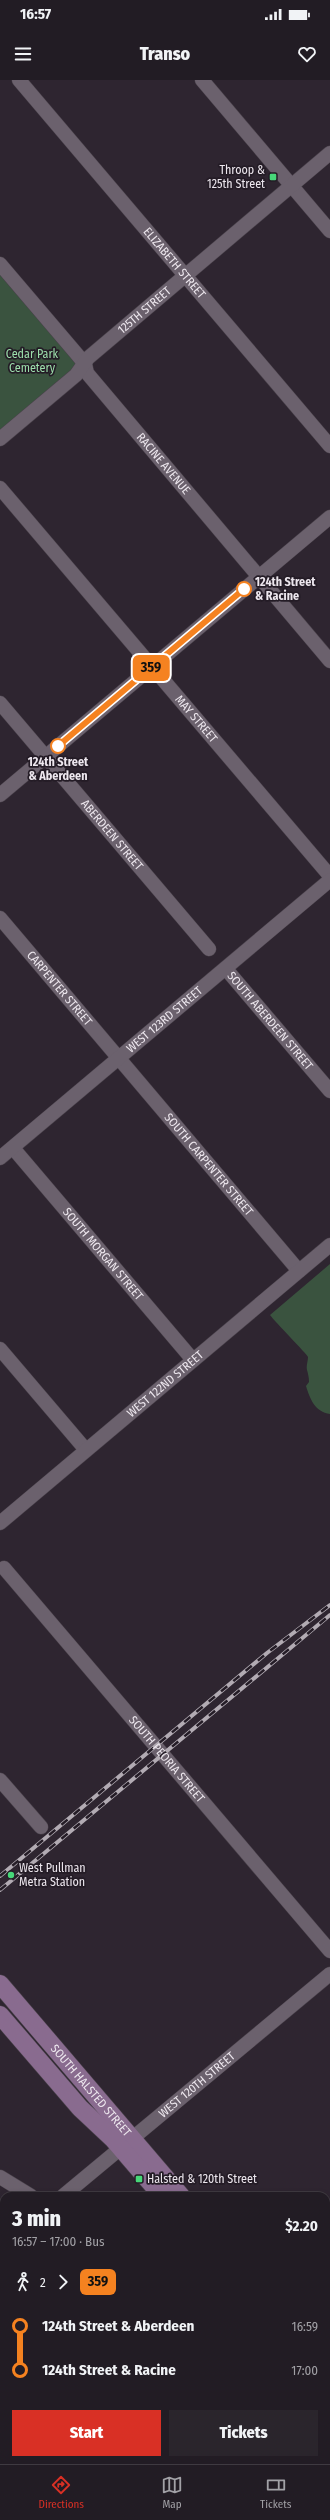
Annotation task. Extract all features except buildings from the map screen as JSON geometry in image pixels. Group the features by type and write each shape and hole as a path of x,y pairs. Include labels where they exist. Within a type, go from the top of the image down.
{"main road":[{"name":"SOUTH HALSTED STREET","path":"0,1984 126,2143 159,2192"},
{"name":"SOUTH HALSTED STREET","path":"0,2015 80,2108 126,2143 177,2192"}],"street":[{"name":"ELIZABETH STREET","path":"19,80 330,446"},
{"path":"202,80 330,231"},
{"name":"125TH STREET","path":"0,440 76,375 88,358 330,153"},
{"name":"RACINE AVENUE","path":"0,264 85,364 87,373 330,661"},
{"name":"MAY STREET","path":"0,488 330,876"},
{"path":"0,795 330,517"},
{"name":"ABERDEEN STREET","path":"0,703 209,948"},
{"name":"WEST 123RD STREET","path":"0,1158 330,880"},
{"name":"CARPENTER STREET","path":"0,918 119,1058"},
{"name":"SOUTH ABERDEEN STREET","path":"226,969 330,1091"},
{"name":"SOUTH CARPENTER STREET","path":"119,1058 299,1271"},
{"name":"SOUTH MORGAN STREET","path":"13,1148 193,1360"},
{"name":"WEST 122ND STREET","path":"0,1522 330,1245"},
{"path":"0,1349 86,1450"},
{"name":"SOUTH PEORIA STREET","path":"4,1568 330,1951"},
{"path":"0,1780 41,1828"},
{"name":"WEST 120TH STREET","path":"68,2192 330,1974"},
{"path":"0,2176 25,2192"}],"green space":[{"name":"Cedar Park Cemetery","path":"0,273 77,364 72,370 0,431"},
{"path":"330,1264 330,1414 320,1411 309,1396 306,1386 309,1382 307,1368 308,1357 270,1315"}],"railway":[{"path":"0,1876 267,1653 330,1605"},
{"path":"0,1890 330,1615"}],"bus line":[{"name":"359","path":"58,746 244,589"}],"place":[{"name":"Throop & 125th Street","path":"273,177"},
{"name":"124th Street & Racine","path":"244,589"},
{"name":"124th Street & Aberdeen","path":"58,746"},
{"name":"West Pullman Metra Station","path":"11,1875"},
{"name":"Halsted & 120th Street","path":"139,2179"}]}
